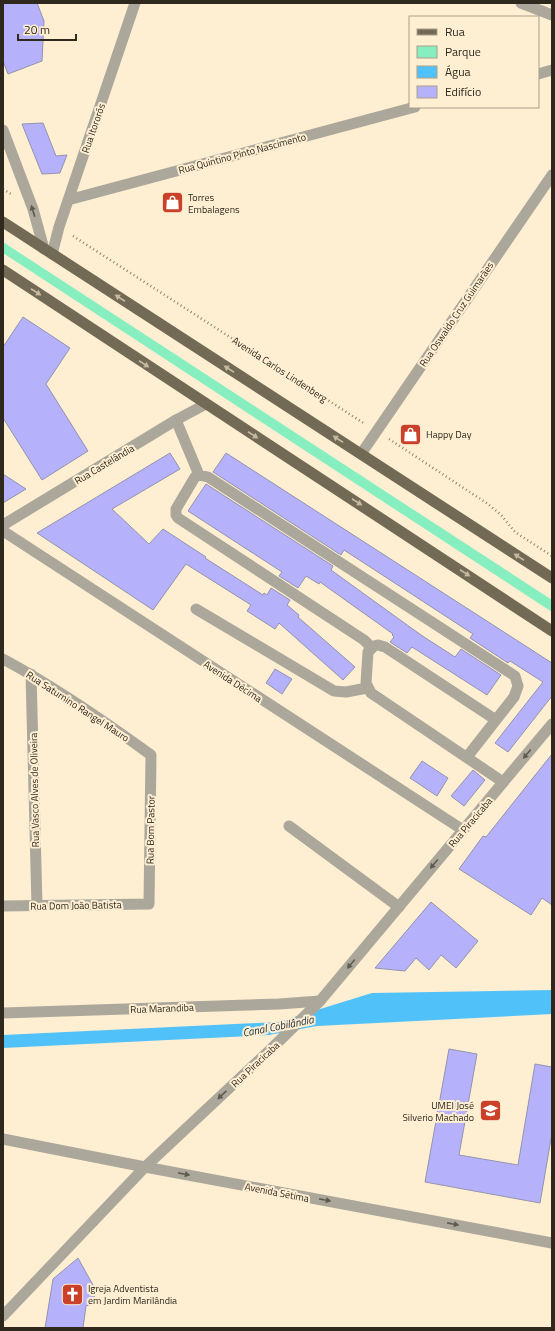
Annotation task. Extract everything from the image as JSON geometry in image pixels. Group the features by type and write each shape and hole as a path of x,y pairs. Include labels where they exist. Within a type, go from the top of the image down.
{"main road":[{"path":"3,222 552,578"},
{"path":"3,270 552,631"}],"street":[{"name":"Rua Itororós","path":"48,251 59,227 135,3"},
{"path":"521,3 552,14"},
{"path":"539,74 552,70"},
{"name":"Rua Quintino Pinto Nascimento","path":"68,200 411,108"},
{"path":"3,130 48,251"},
{"name":"Rua Oswaldo Cruz Guimarães","path":"361,454 552,175"},
{"name":"Rua Castelândia","path":"3,525 176,420 206,404"},
{"path":"176,420 199,476"},
{"path":"371,649 364,640 178,518 176,515 176,509 192,481 199,476 208,477 515,676 518,686 517,692 467,757"},
{"name":"Avenida Décima","path":"3,531 463,830"},
{"path":"196,609 334,691 346,692 367,688"},
{"path":"496,720 385,647 378,645 371,649 368,657 367,688 372,693 503,782"},
{"name":"Rua Saturnino Rangel Mauro","path":"3,659 31,674 95,715 151,755"},
{"name":"Rua Vasco Alves de Oliveira","path":"31,674 37,906"},
{"name":"Rua Piracicaba","path":"3,1316 145,1167 317,1004 552,724"},
{"name":"Rua Bom Pastor","path":"149,904 151,755"},
{"path":"289,826 399,907"},
{"name":"Rua Dom João Batista","path":"3,906 149,904"},
{"name":"Rua Marandiba","path":"3,1013 271,1004 317,1004"},
{"name":"Avenida Sétima","path":"3,1139 552,1243"}],"path":[{"path":"3,189 33,209"},
{"name":"Avenida Carlos Lindenberg","path":"59,227 488,504 515,532 552,556"}],"green space":[{"path":"3,242 552,600 552,612 3,253"}],"water":[{"name":"Canal Cobilândia","path":"552,990 552,1014 317,1026 269,1035 3,1048 3,1035 278,1022 372,993"}],"building":[{"path":"3,3 37,3 44,21 42,61 8,74 3,61"},
{"path":"43,123 56,156 67,155 60,173 42,174 22,124"},
{"path":"23,317 70,348 46,384 88,451 42,480 3,418 3,347"},
{"path":"170,453 180,469 112,509 149,544 163,529 263,595 264,593 267,595 271,588 290,600 287,605 299,615 298,617 355,667 343,680 279,623 275,629 247,611 251,605 186,564 153,610 37,533"},
{"path":"226,453 552,663 552,696 508,752 495,743 543,682 510,661 508,663 470,638 473,634 344,550 341,555 213,472"},
{"path":"3,474 26,489 3,503"},
{"path":"206,484 333,566 331,570 421,635 455,657 461,649 501,675 487,695 412,647 407,653 390,642 394,637 392,635 393,634 320,582 319,584 306,576 298,588 279,576 282,572 188,511"},
{"path":"275,669 292,679 282,694 266,683"},
{"path":"552,754 552,905 542,898 531,915 459,869 483,836 486,837"},
{"path":"422,761 448,778 437,796 410,778"},
{"path":"473,770 485,780 464,806 451,796"},
{"path":"431,902 478,941 456,968 441,955 429,970 416,958 405,971 375,968"},
{"path":"449,1049 477,1054 459,1155 518,1165 535,1064 552,1067 552,1133 540,1203 425,1182"},
{"name":"Igreja Adventista em Jardim Marilândia","path":"78,1258 93,1285 95,1303 86,1306 83,1328 45,1328 53,1279"}],"place":[{"name":"Torres Embalagens","path":"172,203"},
{"name":"Happy Day","path":"411,434"},
{"name":"UMEI José Silverio Machado","path":"490,1111"},
{"name":"Igreja Adventista em Jardim Marilândia","path":"72,1294"}]}
